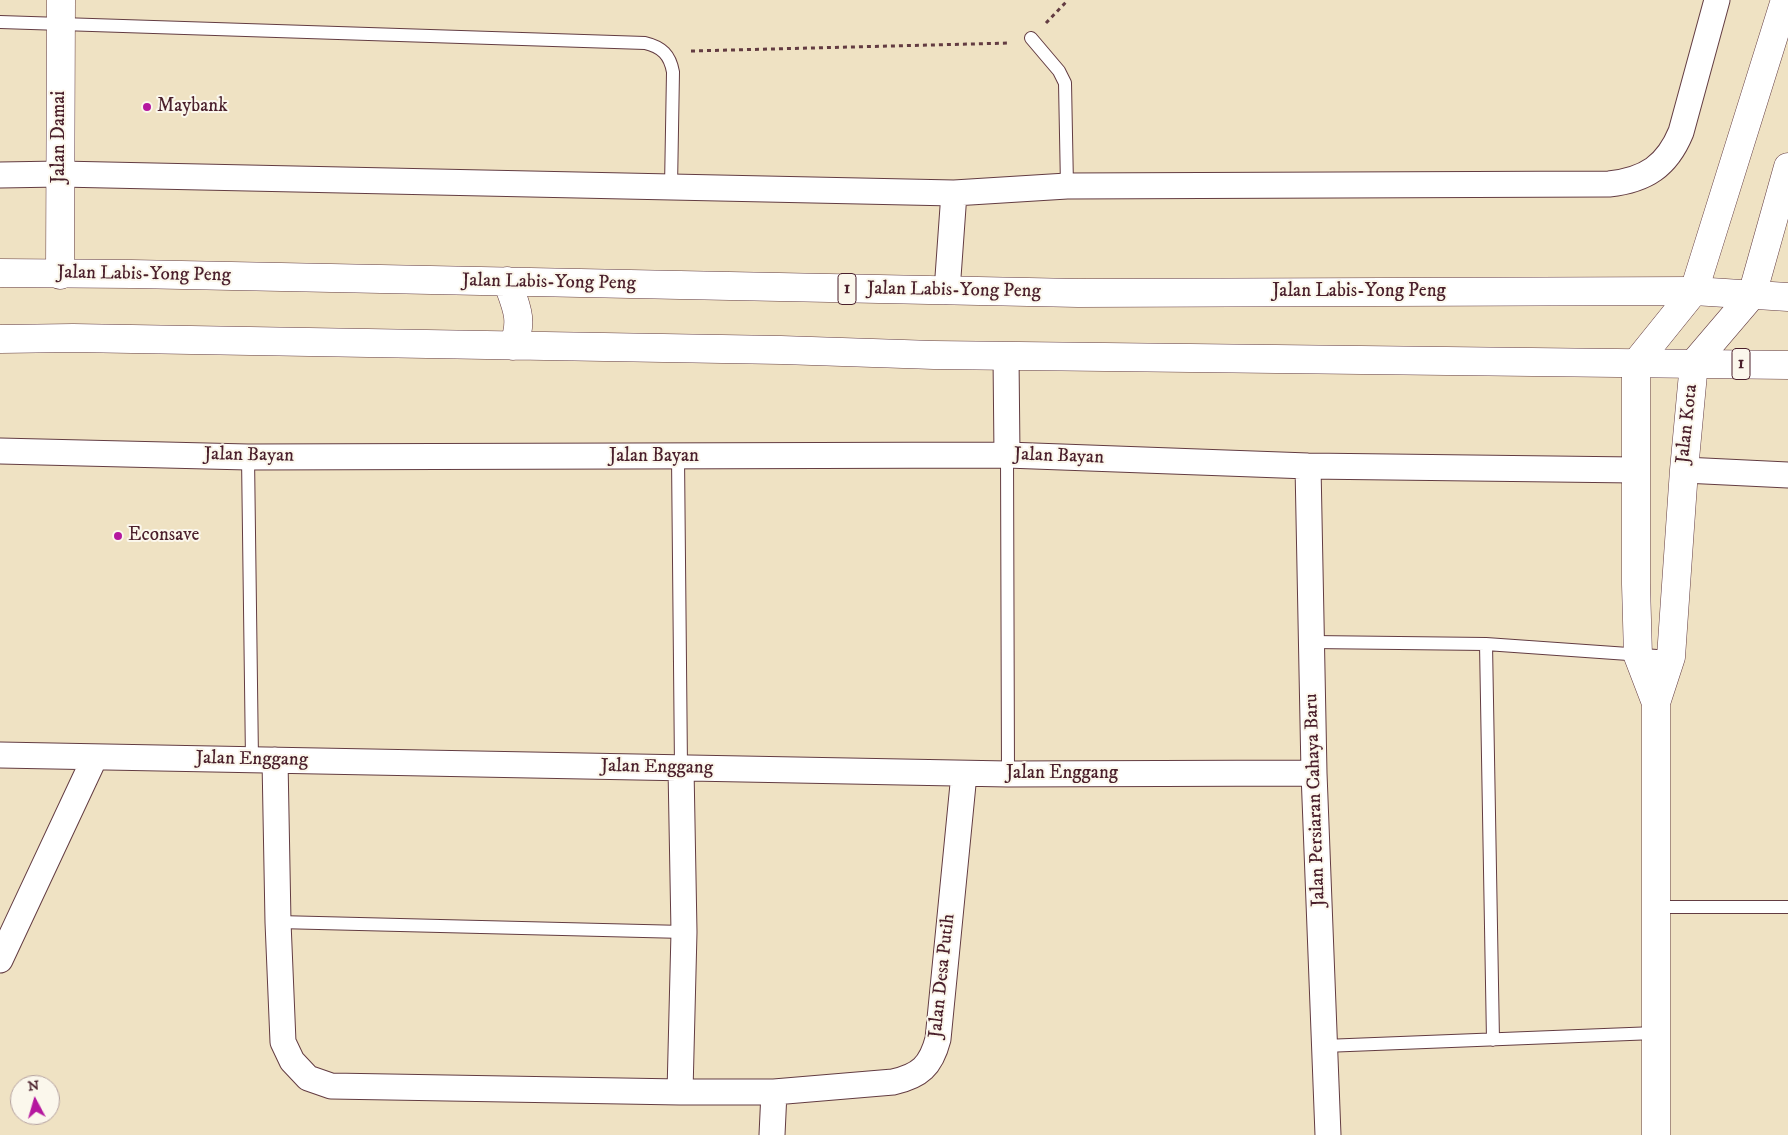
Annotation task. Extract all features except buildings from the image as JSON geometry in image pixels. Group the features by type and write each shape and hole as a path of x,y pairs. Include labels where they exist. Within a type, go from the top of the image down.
{"main road":[{"path":"1656,1135 1656,703 1638,656 1635,470 1636,363 1694,290 1786,0"},
{"name":"Jalan Damai","path":"60,274 61,12"},
{"name":"Jalan Kota","path":"1656,703 1671,657 1684,470 1694,363 1752,295 1788,168"},
{"name":"Jalan Labis-Yong Peng","path":"0,273 1127,293 1694,290 1788,297"},
{"path":"506,281 517,307 519,320 518,334 513,346"},
{"name":"1","path":"0,339 83,338 1006,356 1788,365"}],"street":[{"path":"0,175 60,174 954,193 1067,186 1598,185 1627,182 1646,175 1663,162 1675,147 1681,132 1717,0"},
{"path":"947,291 954,193"},
{"path":"1006,356 1007,455"},
{"name":"Jalan Bayan","path":"0,451 248,457 1007,455 1308,466 1635,470"},
{"name":"Jalan Persiaran Cahaya Baru","path":"1308,466 1314,773 1328,1135"},
{"path":"1684,470 1788,475"},
{"name":"Jalan Enggang","path":"0,755 964,774 1314,773"},
{"path":"0,960 95,757"},
{"name":"Jalan Desa Putih","path":"264,760 278,922 283,1042 292,1061 308,1078 331,1086 774,1092 893,1082 907,1079 918,1073 928,1064 935,1052 938,1039 964,774"},
{"path":"680,1092 684,932 681,768"},
{"path":"772,1135 774,1092"}],"lane":[{"path":"0,22 61,12 646,43 656,46 665,52 674,72 672,187"},
{"path":"1031,38 1059,71 1066,83 1067,186"},
{"path":"1007,455 1008,774"},
{"path":"248,457 264,760"},
{"path":"678,457 681,768"},
{"path":"1312,642 1486,644 1671,657"},
{"path":"1486,644 1492,1040"},
{"path":"1656,907 1788,907"},
{"path":"278,922 684,932"},
{"path":"1324,1046 1655,1033"}],"path":[{"path":"665,52 1016,43 1031,38 1068,0"}],"place":[{"name":"Maybank","path":"147,107"},
{"name":"Econsave","path":"118,536"}]}
